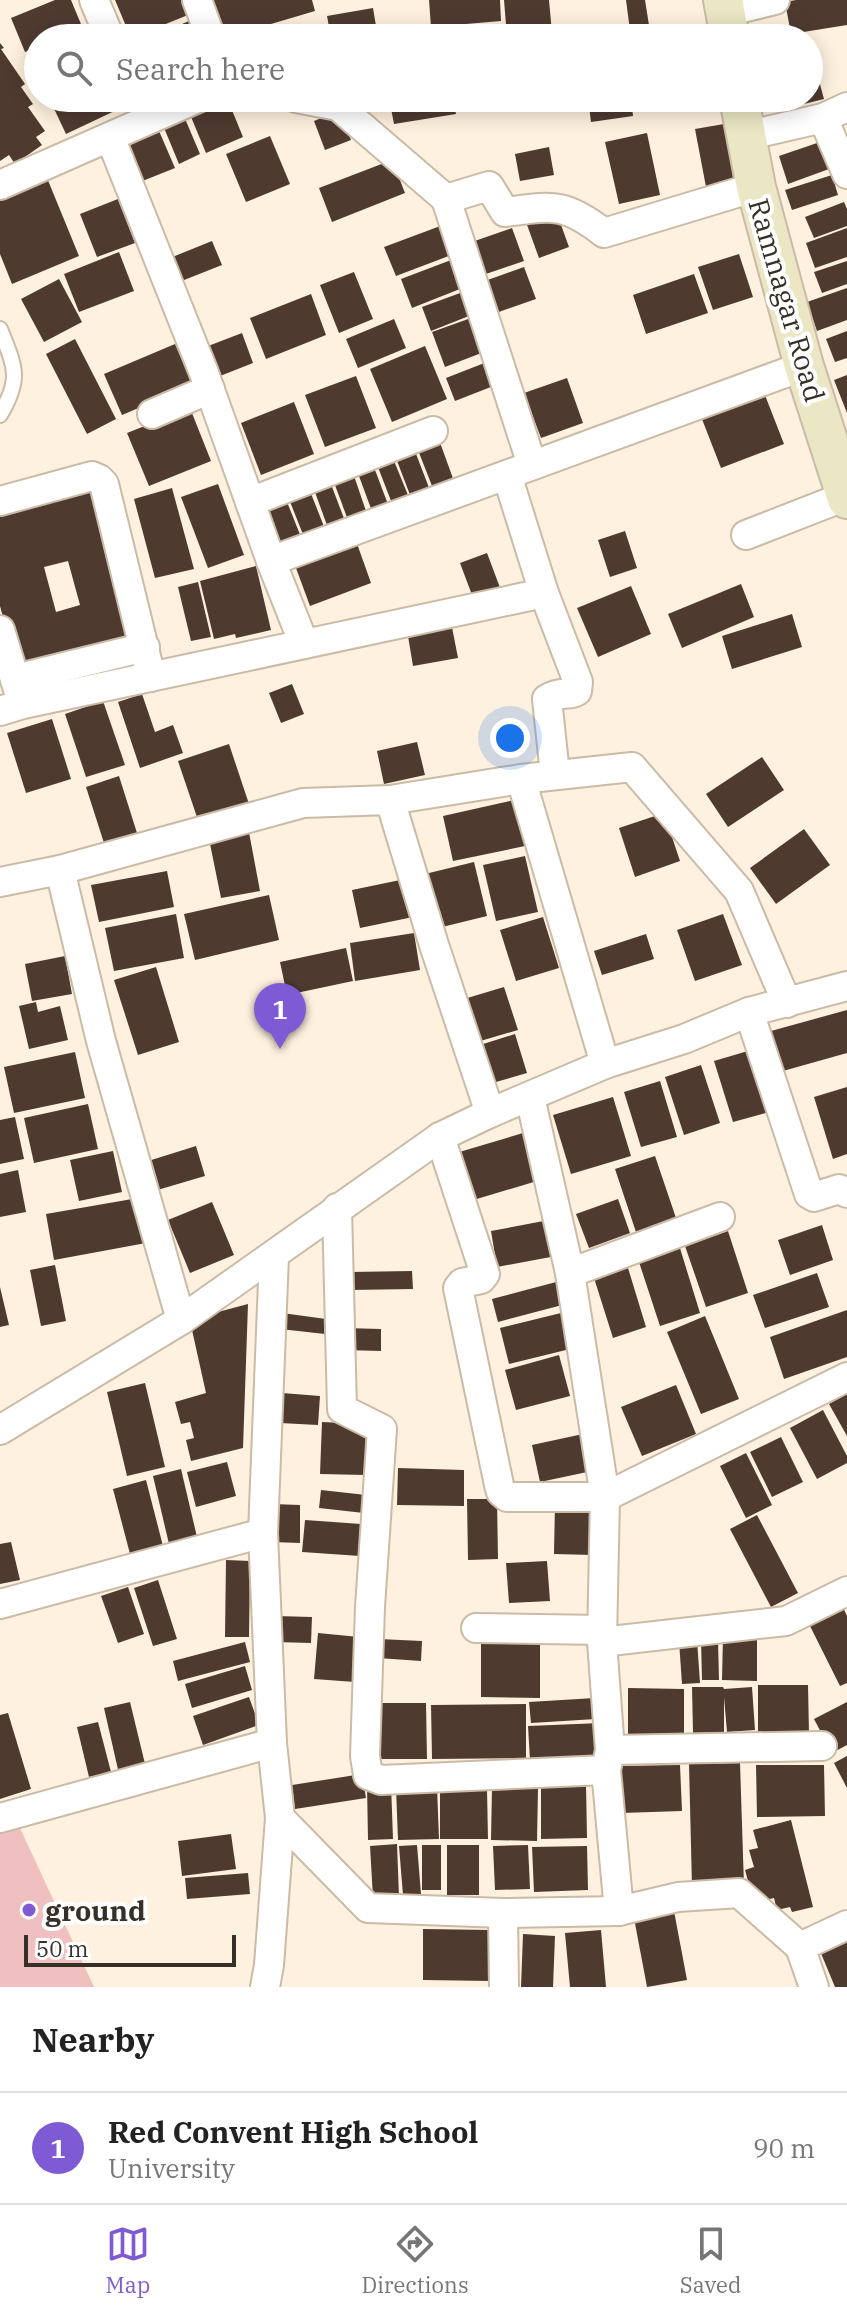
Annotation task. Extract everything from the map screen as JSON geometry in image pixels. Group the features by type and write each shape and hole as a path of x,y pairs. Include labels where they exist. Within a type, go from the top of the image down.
{"main road":[{"name":"Ramnagar Road","path":"741,112 756,187 804,366 844,479"}],"street":[{"path":"94,0 104,24"},
{"path":"197,0 206,24"},
{"path":"726,17 775,0"},
{"path":"0,185 110,137 137,112"},
{"path":"345,112 446,199 520,470 544,593 578,682 577,691 573,694 557,692 547,699 555,774"},
{"path":"745,136 835,112 847,174"},
{"path":"110,137 210,389 304,644"},
{"path":"446,199 489,186 505,212 555,206 586,219 604,233 756,187"},
{"path":"271,561 804,366"},
{"path":"152,414 210,389"},
{"path":"250,502 433,431"},
{"path":"0,501 92,476 99,479 107,489 151,677"},
{"path":"746,535 844,479"},
{"path":"12,698 151,677 544,593"},
{"path":"0,630 12,698"},
{"path":"12,698 145,647"},
{"path":"0,882 60,870 303,803 390,800 555,774 632,767 739,891 787,1003"},
{"path":"521,779 605,1064"},
{"path":"390,800 490,1113"},
{"path":"60,870 101,1041 181,1320"},
{"path":"0,1430 181,1320 440,1137 605,1064 684,1039 749,1012 847,986"},
{"path":"749,1012 809,1194 814,1197 839,1189 847,1193"},
{"path":"530,1097 570,1273 605,1497 602,1636 619,1911"},
{"path":"440,1137 485,1274 483,1278 462,1283 458,1288 501,1492 507,1497 605,1497 847,1377"},
{"path":"337,1208 342,1409 382,1429 369,1637 365,1756 368,1775 381,1780 608,1760 822,1746"},
{"path":"570,1273 720,1217"},
{"path":"265,1987 280,1818 272,1743 263,1533 274,1256"},
{"path":"0,1604 263,1533"},
{"path":"476,1628 602,1636 786,1621 847,1591"},
{"path":"0,1818 272,1743"},
{"path":"280,1818 368,1908 503,1913 619,1911 678,1897 739,1893 800,1947 814,1987"},
{"path":"503,1913 504,1987"},
{"path":"800,1947 847,1925"}],"lane":[{"path":"0,329 14,376 12,394 0,415"}],"shaded area":[{"name":"ground","path":"19,1826 94,1987 0,1987 0,1832"}],"building":[{"path":"55,0 71,0 81,24 24,24 24,50 11,18"},
{"path":"115,0 182,0 188,15 166,24 125,24"},
{"path":"207,0 312,0 315,11 271,24 218,24"},
{"path":"429,0 500,0 501,21 431,24"},
{"path":"504,0 549,0 551,24 506,24"},
{"path":"626,0 645,0 649,24 629,24"},
{"path":"847,0 847,25 823,29 823,24 789,24 785,2"},
{"path":"373,8 376,24 328,24 327,16"},
{"path":"0,43 24,83 21,87 24,91 24,112 32,112 45,131 36,137 42,145 15,164 9,155 0,161"},
{"path":"56,112 112,112 66,134"},
{"path":"189,112 233,112 243,137 206,153"},
{"path":"339,112 351,140 325,150 314,121"},
{"path":"392,112 456,114 394,124"},
{"path":"590,112 633,112 633,116 591,122"},
{"path":"183,114 200,154 179,164 162,123"},
{"path":"156,124 175,168 135,184 117,140"},
{"path":"724,124 734,182 706,187 695,129"},
{"path":"647,133 660,195 619,204 605,142"},
{"path":"270,136 290,184 246,202 226,154"},
{"path":"820,142 829,169 788,184 779,156"},
{"path":"549,147 554,175 520,181 515,154"},
{"path":"392,160 405,193 332,222 319,188"},
{"path":"832,175 838,195 792,210 785,190"},
{"path":"47,178 79,256 12,284 0,254 0,197"},
{"path":"118,199 135,243 97,257 80,214"},
{"path":"844,202 847,226 814,238 805,217"},
{"path":"556,211 569,247 539,258 526,222"},
{"path":"443,225 454,254 396,276 384,247"},
{"path":"512,228 524,261 480,276 469,243"},
{"path":"847,228 847,257 815,268 806,243"},
{"path":"212,241 222,265 174,284 165,260"},
{"path":"119,252 134,291 79,312 64,274"},
{"path":"739,254 753,297 713,310 698,267"},
{"path":"459,257 470,285 412,308 401,279"},
{"path":"847,261 847,284 822,293 814,272"},
{"path":"524,267 536,299 493,314 482,282"},
{"path":"354,272 373,319 339,333 320,285"},
{"path":"694,274 708,313 646,334 633,295"},
{"path":"59,279 82,322 44,342 21,299"},
{"path":"847,288 847,320 817,331 807,302"},
{"path":"471,289 479,312 431,331 422,307"},
{"path":"311,294 326,335 266,359 250,318"},
{"path":"471,318 484,352 445,367 432,332"},
{"path":"394,319 406,348 358,368 346,339"},
{"path":"847,331 847,358 835,362 826,339"},
{"path":"242,333 253,363 215,378 203,348"},
{"path":"75,339 116,419 87,434 46,354"},
{"path":"175,344 193,385 122,415 104,374"},
{"path":"425,346 447,399 392,422 370,369"},
{"path":"492,360 501,383 455,401 446,378"},
{"path":"847,375 847,413 834,380"},
{"path":"356,376 376,428 325,447 305,395"},
{"path":"567,378 583,423 541,438 524,393"},
{"path":"763,390 784,444 721,468 700,414"},
{"path":"294,402 314,454 261,475 241,423"},
{"path":"190,408 211,461 149,486 127,433"},
{"path":"438,437 455,484 434,491 416,445"},
{"path":"413,446 431,493 412,500 394,453"},
{"path":"392,456 410,500 393,506 376,462"},
{"path":"372,462 389,507 373,514 356,468"},
{"path":"352,470 367,514 348,520 332,477"},
{"path":"329,479 345,521 328,528 312,484"},
{"path":"218,484 244,555 208,568 181,497"},
{"path":"98,486 139,642 18,673 0,606 0,512","holes":["68,561 80,605 56,612 44,567"]},
{"path":"308,486 325,529 304,537 287,494"},
{"path":"172,488 194,569 155,578 134,499"},
{"path":"283,492 301,537 277,547 259,501"},
{"path":"625,531 637,568 610,577 598,540"},
{"path":"355,538 371,583 310,606 293,560"},
{"path":"487,553 502,593 475,603 460,563"},
{"path":"256,566 271,630 236,638 235,634 214,639 200,581"},
{"path":"198,582 211,637 191,641 178,587"},
{"path":"741,584 754,617 682,648 668,614"},
{"path":"631,586 651,634 598,657 577,608"},
{"path":"792,614 802,647 732,669 722,636"},
{"path":"451,622 458,658 413,666 407,630"},
{"path":"292,684 304,714 281,723 269,693"},
{"path":"142,694 155,732 173,725 183,753 140,768 118,702"},
{"path":"103,701 125,765 86,777 65,714"},
{"path":"52,719 71,779 26,793 7,733"},
{"path":"417,742 425,775 384,784 377,751"},
{"path":"229,744 250,807 199,823 178,761"},
{"path":"762,757 784,790 728,827 706,794"},
{"path":"119,776 137,833 104,843 86,787"},
{"path":"515,800 525,846 453,861 443,816"},
{"path":"664,813 680,861 635,877 619,828"},
{"path":"248,827 260,891 221,898 208,834"},
{"path":"804,829 830,865 776,904 750,868"},
{"path":"525,856 538,912 496,921 483,865"},
{"path":"474,862 487,916 438,928 425,874"},
{"path":"167,871 174,907 99,922 91,885"},
{"path":"405,879 413,917 360,928 352,890"},
{"path":"269,895 279,940 195,960 184,914"},
{"path":"176,914 184,958 114,971 105,928"},
{"path":"723,914 742,965 695,981 677,930"},
{"path":"543,917 559,968 516,981 500,930"},
{"path":"414,933 420,970 355,981 350,943"},
{"path":"646,934 654,959 602,975 594,951"},
{"path":"346,948 353,981 287,995 280,962"},
{"path":"65,956 72,994 32,1001 25,964"},
{"path":"156,967 179,1042 138,1055 114,980"},
{"path":"504,987 518,1030 477,1042 464,999"},
{"path":"36,1002 38,1012 60,1006 68,1040 29,1049 19,1006"},
{"path":"847,1010 847,1053 783,1071 771,1031"},
{"path":"515,1034 527,1073 489,1084 477,1046"},
{"path":"758,1048 777,1110 733,1122 714,1061"},
{"path":"75,1052 85,1098 14,1113 4,1067"},
{"path":"701,1065 720,1123 684,1135 665,1077"},
{"path":"660,1081 677,1137 641,1147 624,1092"},
{"path":"847,1087 847,1154 833,1159 814,1097"},
{"path":"613,1097 631,1156 571,1174 553,1115"},
{"path":"88,1104 98,1149 34,1163 24,1118"},
{"path":"15,1117 24,1159 0,1164 0,1120"},
{"path":"523,1133 537,1181 470,1201 456,1153"},
{"path":"196,1146 205,1176 154,1191 145,1162"},
{"path":"113,1151 122,1192 79,1201 70,1160"},
{"path":"655,1156 676,1218 636,1232 615,1169"},
{"path":"18,1170 26,1212 0,1217 0,1174"},
{"path":"138,1198 146,1243 54,1260 46,1214"},
{"path":"618,1199 630,1233 589,1248 576,1214"},
{"path":"212,1202 234,1255 190,1273 168,1220"},
{"path":"549,1220 556,1256 497,1267 491,1231"},
{"path":"822,1225 833,1260 790,1275 778,1240"},
{"path":"728,1231 748,1293 706,1307 685,1246"},
{"path":"679,1245 700,1313 660,1326 638,1259"},
{"path":"55,1265 66,1321 41,1326 30,1270"},
{"path":"628,1268 646,1327 613,1338 594,1278"},
{"path":"412,1271 413,1289 350,1290 350,1272"},
{"path":"817,1273 829,1307 765,1328 753,1295"},
{"path":"560,1281 566,1304 498,1322 492,1299"},
{"path":"0,1287 9,1325 0,1327"},
{"path":"248,1304 243,1448 191,1461 186,1440 194,1438 190,1422 181,1424 175,1402 206,1393 192,1330 218,1312"},
{"path":"847,1310 847,1357 784,1379 770,1337"},
{"path":"282,1313 326,1319 325,1334 280,1329"},
{"path":"561,1313 570,1349 509,1364 500,1328"},
{"path":"705,1316 739,1399 701,1414 667,1332"},
{"path":"344,1328 381,1329 381,1351 344,1350"},
{"path":"559,1355 570,1396 516,1410 505,1370"},
{"path":"145,1383 165,1467 127,1476 107,1392"},
{"path":"676,1385 696,1434 642,1456 621,1407"},
{"path":"282,1393 320,1396 318,1425 280,1423"},
{"path":"847,1394 847,1436 829,1404"},
{"path":"823,1410 847,1456 847,1463 817,1479 790,1428"},
{"path":"322,1422 366,1424 365,1475 320,1474"},
{"path":"583,1434 592,1471 540,1482 532,1445"},
{"path":"781,1437 803,1482 772,1497 750,1452"},
{"path":"746,1453 772,1505 746,1518 720,1466"},
{"path":"227,1462 236,1496 196,1507 187,1472"},
{"path":"398,1468 464,1470 464,1506 397,1505"},
{"path":"181,1469 197,1537 169,1544 153,1476"},
{"path":"146,1480 163,1546 130,1554 113,1489"},
{"path":"321,1490 375,1496 373,1514 319,1508"},
{"path":"467,1499 497,1499 498,1559 468,1560"},
{"path":"272,1504 300,1505 300,1543 272,1542"},
{"path":"555,1504 594,1505 593,1555 554,1554"},
{"path":"757,1515 798,1593 771,1607 730,1529"},
{"path":"305,1520 361,1524 360,1556 302,1552"},
{"path":"11,1542 20,1580 0,1584 0,1544"},
{"path":"226,1560 250,1561 249,1637 225,1637"},
{"path":"547,1561 550,1601 509,1603 506,1563"},
{"path":"158,1580 177,1639 153,1646 134,1588"},
{"path":"128,1587 144,1634 118,1643 101,1596"},
{"path":"841,1603 847,1616 847,1683 840,1686 807,1620"},
{"path":"276,1616 312,1617 311,1643 275,1642"},
{"path":"318,1633 359,1637 355,1682 314,1679"},
{"path":"723,1636 757,1637 757,1681 722,1680"},
{"path":"481,1637 540,1638 540,1698 481,1697"},
{"path":"379,1639 422,1641 421,1661 378,1658"},
{"path":"701,1639 718,1639 719,1680 702,1680"},
{"path":"697,1640 700,1683 682,1684 679,1641"},
{"path":"245,1642 250,1662 178,1681 173,1661"},
{"path":"245,1666 252,1690 192,1708 185,1684"},
{"path":"758,1685 808,1685 809,1734 758,1734"},
{"path":"692,1687 752,1687 755,1730 727,1732 724,1697 724,1732 693,1733"},
{"path":"628,1688 684,1689 684,1734 628,1734"},
{"path":"249,1697 259,1725 203,1745 193,1716"},
{"path":"595,1698 596,1719 531,1723 529,1702"},
{"path":"130,1702 146,1768 119,1774 104,1708"},
{"path":"847,1702 847,1745 832,1753 814,1719"},
{"path":"378,1703 426,1703 427,1759 379,1759"},
{"path":"526,1704 526,1758 432,1759 431,1705"},
{"path":"8,1713 31,1789 0,1799 0,1715"},
{"path":"98,1722 111,1772 89,1777 77,1727"},
{"path":"601,1723 603,1757 530,1760 528,1726"},
{"path":"847,1756 847,1788 834,1763"},
{"path":"740,1763 744,1886 692,1887 689,1764"},
{"path":"680,1765 682,1811 621,1813 620,1766"},
{"path":"756,1765 824,1765 825,1816 757,1817"},
{"path":"362,1774 366,1798 295,1809 292,1785"},
{"path":"367,1784 391,1784 393,1839 368,1840"},
{"path":"586,1784 587,1838 541,1839 541,1785"},
{"path":"437,1787 439,1839 398,1840 396,1788"},
{"path":"492,1787 538,1788 537,1841 491,1840"},
{"path":"440,1790 487,1790 488,1839 440,1839"},
{"path":"791,1820 813,1907 792,1912 790,1907 777,1910 774,1898 761,1901 758,1891 751,1892 745,1870 754,1867 749,1850 758,1848 753,1830"},
{"path":"231,1834 236,1869 182,1876 178,1841"},
{"path":"397,1844 399,1897 373,1898 370,1846"},
{"path":"417,1845 421,1894 403,1895 399,1846"},
{"path":"422,1845 441,1845 441,1890 422,1890"},
{"path":"447,1845 479,1845 479,1895 447,1895"},
{"path":"528,1845 530,1889 495,1890 493,1846"},
{"path":"587,1846 588,1890 534,1892 532,1847"},
{"path":"248,1873 250,1894 187,1899 185,1878"},
{"path":"674,1911 687,1980 647,1987 634,1918"},
{"path":"423,1929 491,1930 491,1981 423,1980"},
{"path":"601,1930 606,1987 570,1987 565,1933"},
{"path":"523,1934 555,1936 553,1987 521,1987"},
{"path":"847,1940 847,1987 835,1987 820,1951"}],"place":[{"name":"Red Convent High School","path":"280,1049"},
{"name":"ground","path":"29,1910"}]}
